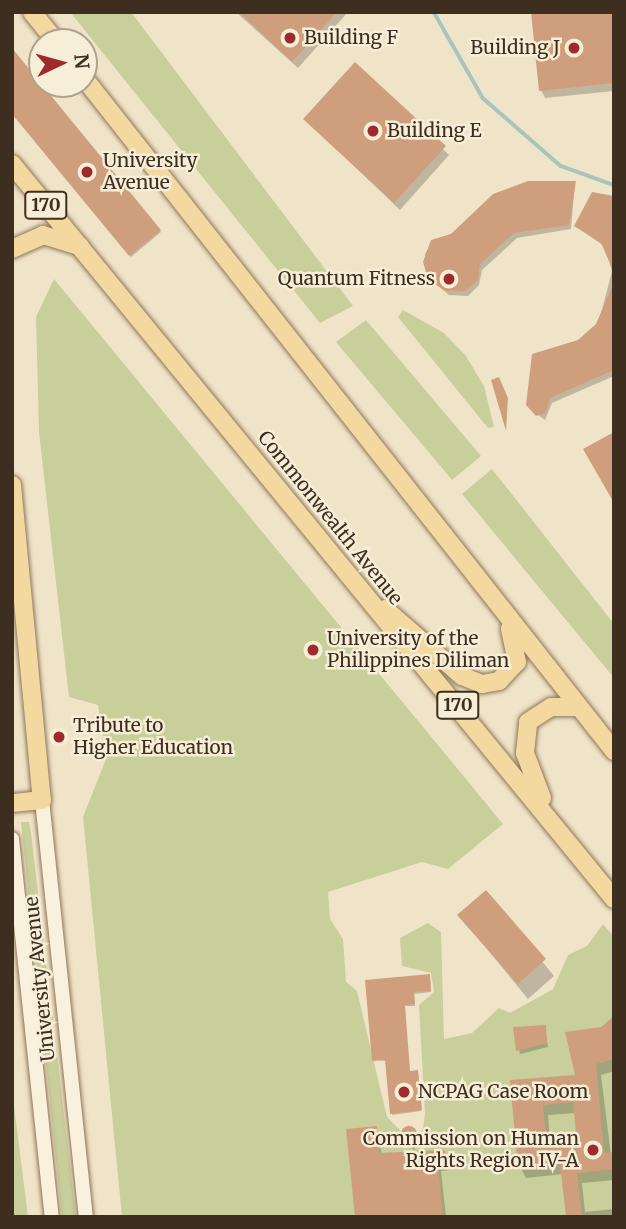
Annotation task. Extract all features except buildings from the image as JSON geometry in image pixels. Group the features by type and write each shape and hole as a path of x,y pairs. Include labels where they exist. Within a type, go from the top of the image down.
{"main road":[{"path":"32,12 45,28"},
{"path":"98,96 614,751"},
{"name":"Commonwealth Avenue","path":"12,164 368,598 547,811 614,899"},
{"path":"12,249 43,235 80,246"},
{"name":"University Avenue","path":"12,485 42,800"},
{"path":"368,598 406,623 462,676 482,684 507,676 517,662 501,606"},
{"path":"547,811 523,738 540,712 577,706"},
{"path":"12,803 42,800"}],"street":[{"name":"University Avenue","path":"42,800 86,1217"},
{"name":"University Avenue","path":"12,839 52,1217"}],"green space":[{"path":"70,12 131,12 353,306 320,323 98,47 98,28 83,28"},
{"path":"54,279 503,824 448,869 422,862 328,892 330,919 343,939 346,982 357,991 387,1117 411,1141 423,1129 425,1114 419,1005 434,992 431,973 402,966 400,938 428,923 441,932 444,1039 472,1033 499,1008 510,1013 553,989 568,955 587,946 603,924 614,937 614,1217 122,1217 83,817 106,759 98,705 69,697 39,432 36,317"},
{"path":"403,310 444,333 466,356 484,386 494,427 488,428 398,317"},
{"path":"366,320 481,456 452,480 336,342"},
{"path":"492,469 614,624 614,678 462,494"},
{"path":"21,822 29,822 31,833 76,1217 62,1217"},
{"path":"12,1090 28,1217 12,1217"}],"waterway":[{"path":"434,12 483,98 561,166 614,185"}],"place":[{"name":"Building F","path":"290,38"},
{"name":"Building J","path":"574,48"},
{"name":"Building E","path":"373,131"},
{"name":"University Avenue","path":"87,172"},
{"name":"Quantum Fitness","path":"449,279"},
{"name":"University of the Philippines Diliman","path":"313,650"},
{"name":"Tribute to Higher Education","path":"59,737"},
{"name":"NCPAG Case Room","path":"404,1092"},
{"name":"Commission on Human Rights Region IV-A","path":"593,1150"}]}
